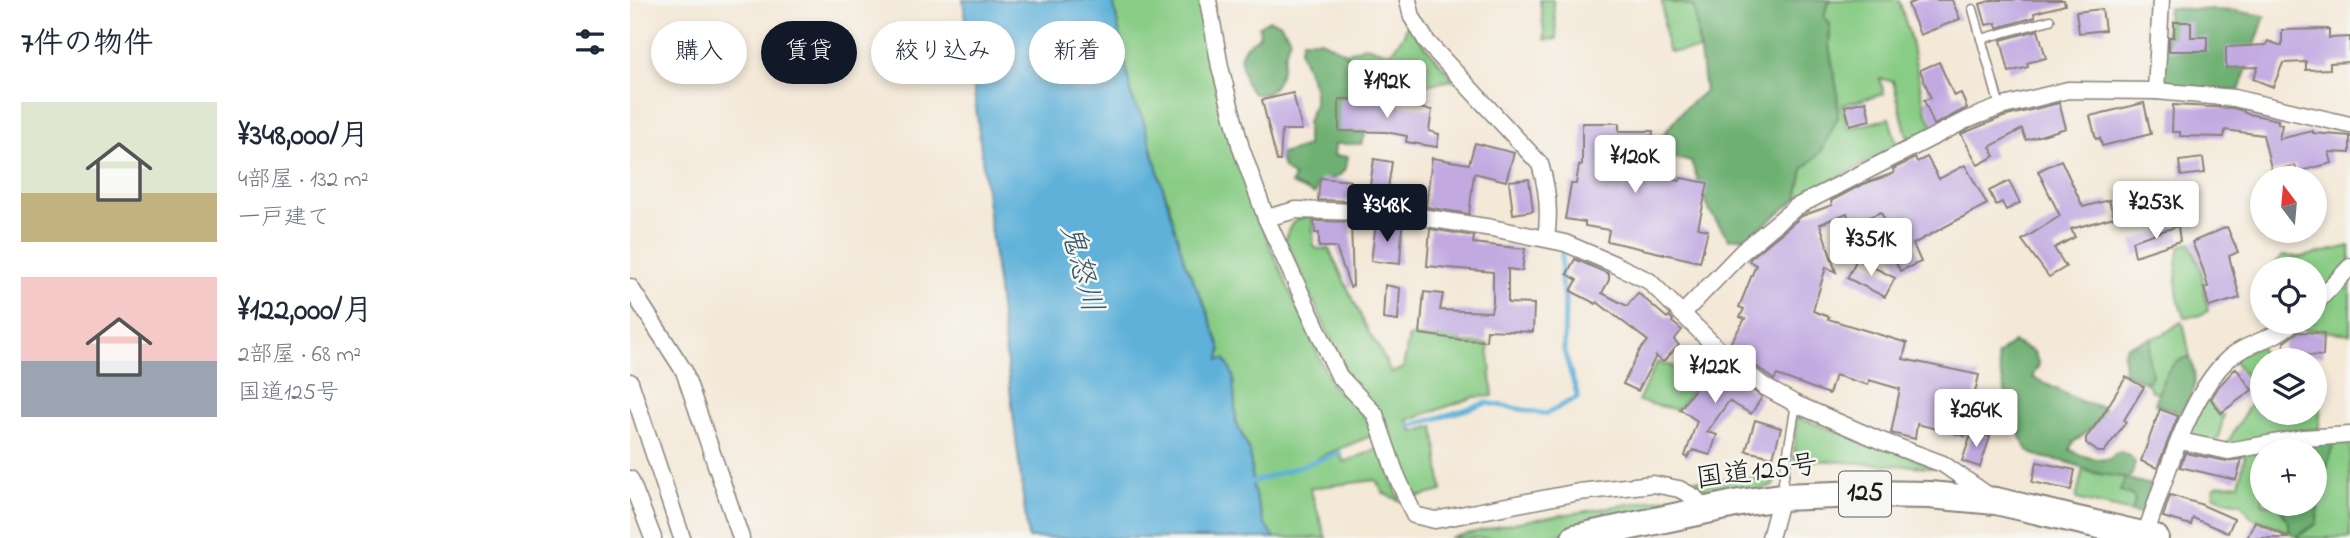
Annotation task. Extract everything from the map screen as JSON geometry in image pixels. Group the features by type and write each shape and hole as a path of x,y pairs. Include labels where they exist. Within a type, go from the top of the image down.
{"highway":[{"name":"国道125号","path":"1575,538 1781,497 1863,494 1928,495 1996,501 2150,536"}],"street":[{"path":"1208,0 1220,67 1241,148 1266,218 1339,376 1375,414 1395,471 1415,515 1434,520 1579,492 1653,484 1679,489 1694,497 1705,510"},
{"path":"1408,0 1412,17 1427,41 1539,164 1546,184 1550,217 1546,238"},
{"path":"2156,91 2161,0"},
{"path":"1682,314 1742,252 1796,207 1966,120 2000,107 2068,90 2156,91 2234,98 2350,125"},
{"path":"1266,218 1296,210 1394,213 1565,243 1649,281 1722,353 1765,387 1796,404 1879,440 1943,464 1996,501"},
{"path":"2327,291 2350,267"},
{"path":"630,288 692,384 741,538"},
{"path":"2150,536 2180,441 2201,393 2224,362 2243,349 2277,334"},
{"path":"630,382 682,538"},
{"path":"2180,441 2228,451 2303,438 2350,435"},
{"path":"630,479 653,538"},
{"path":"1770,538 1781,497"}],"lane":[{"path":"1973,9 2000,107"},
{"path":"1981,39 2050,20"},
{"path":"1781,497 1796,404"}],"green space":[{"path":"1113,0 1200,0 1221,88 1267,239 1332,386 1357,407 1376,434 1319,457 1313,462 1340,453 1344,462 1380,448 1400,501 1383,493 1376,480 1310,488 1326,538 1275,538 1264,523 1253,488 1250,452 1236,422 1233,375 1218,360 1205,306 1185,263 1143,119 1132,98 1125,62 1125,21 1117,21"},
{"path":"1540,0 1553,0 1557,39 1545,40"},
{"path":"1662,0 1694,7 1699,50 1669,52"},
{"path":"1666,0 1831,0 1824,17 1830,24 1829,46 1837,90 1838,117 1821,152 1803,169 1797,199 1750,236 1729,239 1710,212 1691,162 1649,152 1684,109 1705,91 1694,7"},
{"path":"1831,0 1899,0 1910,37 1925,109 1934,129 1913,139 1907,136 1893,81 1880,79 1884,94 1842,105 1849,129 1889,118 1896,143 1890,151 1797,199 1803,169 1821,152 1838,117 1837,90 1829,46 1830,24 1824,17"},
{"path":"2168,8 2236,11 2265,16 2239,91 2160,85"},
{"path":"1269,20 1280,23 1290,38 1277,82 1267,94 1253,94 1245,81 1240,57 1245,47 1258,37 1259,26"},
{"path":"1407,24 1454,80 1392,90 1360,77 1346,53 1365,46 1390,53 1404,35"},
{"path":"1303,40 1321,40 1346,53 1358,72 1378,84 1379,98 1368,106 1365,136 1361,144 1335,144 1334,156 1348,156 1342,173 1317,184 1314,194 1291,184 1294,177 1283,168 1279,155 1307,146 1307,122 1314,105 1314,87 1300,51"},
{"path":"1312,216 1314,246 1317,249 1329,249 1391,373 1403,368 1409,336 1438,339 1439,333 1461,336 1461,343 1488,344 1493,396 1475,397 1408,420 1413,432 1434,426 1442,491 1413,498 1349,378 1285,240 1294,222"},
{"path":"2190,243 2201,269 2208,311 2198,316 2184,317 2177,291 2177,264 2180,246"},
{"path":"2350,246 2350,262 2327,286 2327,257 2302,257"},
{"path":"2350,271 2350,334 2327,332 2327,295"},
{"path":"2181,322 2190,357 2174,365 2158,393 2150,390 2150,386 2142,381 2149,381 2152,374 2148,356 2152,338 2164,334"},
{"path":"2152,338 2148,356 2152,374 2149,381 2142,381 2122,372 2125,367 2123,354 2127,346"},
{"path":"2013,342 2034,352 2039,365 2032,377 2080,401 2104,408 2092,427 2073,442 2070,450 2100,459 2110,459 2121,452 2130,456 2135,463 2128,479 2151,485 2142,514 2132,512 2135,500 2133,496 2120,491 2125,478 2093,473 2068,462 2031,453 2026,447 2010,408 1997,356"},
{"path":"2250,348 2250,382 2232,358"},
{"path":"1704,349 1717,358 1677,410 1638,401 1657,362 1687,375"},
{"path":"2190,357 2195,381 2190,399 2181,413 2155,404 2170,368 2182,359"},
{"path":"2205,397 2221,416 2224,415 2218,439 2211,444 2186,438"},
{"path":"2250,404 2250,425 2319,425 2319,429 2289,431 2225,447"},
{"path":"1796,417 1942,468 1794,459"},
{"path":"2334,441 2350,442 2350,538 2298,538 2317,523 2317,516 2327,516 2327,467"},
{"path":"2334,441 2327,467 2327,442"},
{"path":"2239,453 2250,453 2250,515 2241,503 2214,495 2213,488 2219,485 2239,484 2245,456"},
{"path":"2083,469 2126,478 2120,491 2134,496 2132,512 2076,499"},
{"path":"1776,478 1773,486 1732,495 1713,493 1694,480"},
{"path":"1673,498 1676,503 1670,511 1545,538 1449,538 1518,522"},
{"path":"2251,516 2285,516 2289,523 2289,532"},
{"path":"2285,516 2317,516 2317,523 2297,537 2289,532 2289,523"}],"water":[{"name":"鬼怒川","path":"963,0 1113,0 1117,21 1029,21 1029,84 1125,84 1125,62 1132,98 1143,119 1185,263 1221,349 1219,360 1225,359 1233,375 1236,422 1250,452 1253,488 1264,523 1275,538 1028,538 973,84 1015,84 1015,21 966,21"}],"building":[{"path":"1919,0 1952,0 1960,19 1920,35 1908,4"},
{"path":"1993,0 2064,0 2065,5 2034,13 2035,17 1997,28 1996,23 1986,25 1980,4"},
{"path":"2102,9 2105,30 2079,33 2076,12"},
{"path":"2174,22 2191,22 2191,37 2207,37 2207,51 2169,51 2169,37 2174,37"},
{"path":"2329,29 2329,38 2350,37 2350,62 2330,63 2330,69 2306,70 2306,62 2283,63 2273,87 2253,79 2258,67 2226,68 2226,47 2266,45 2268,41 2282,46 2282,30"},
{"path":"2038,30 2046,58 2009,72 2001,40"},
{"path":"1939,62 1954,96 1961,93 1967,108 1934,125 1924,100 1931,98 1920,70"},
{"path":"1293,93 1302,130 1282,130 1280,161 1277,161 1262,100"},
{"path":"1339,99 1380,100 1432,110 1429,131 1439,134 1437,147 1406,142 1407,136 1386,132 1339,131"},
{"path":"1866,101 1870,120 1850,125 1845,106"},
{"path":"2059,103 2066,128 2026,140 2022,129 1990,147 1995,156 1978,165 1961,134 2003,117"},
{"path":"2144,103 2151,134 2102,146 2100,138 2096,139 2090,116"},
{"path":"2173,105 2232,108 2278,120 2278,124 2282,125 2279,139 2313,131 2350,136 2350,153 2329,152 2332,163 2320,166 2271,166 2263,135 2225,130 2224,137 2180,136 2180,132 2172,132"},
{"path":"1582,123 1619,123 1619,131 1653,131 1647,176 1708,183 1698,228 1708,230 1700,262 1607,241 1609,230 1565,219 1571,184 1576,184 1579,165 1582,165"},
{"path":"1475,143 1514,153 1506,181 1474,173 1469,214 1426,207 1432,158 1469,164"},
{"path":"1927,157 1939,179 1965,165 1987,204 1913,244 1921,262 1900,271 1892,254 1898,251 1881,212 1851,224 1847,213 1820,224 1836,272 1826,267 1813,311 1829,317 1828,319 1907,343 1903,359 1979,375 1965,436 1917,424 1915,439 1891,433 1900,389 1869,380 1868,385 1835,375 1829,394 1777,375 1774,380 1729,345 1745,319 1740,317 1744,309 1739,307 1756,265 1749,261 1751,258 1802,216 1832,205 1831,201 1861,185 1894,173 1893,169 1915,158 1917,162"},
{"path":"2203,158 2205,173 2181,176 2179,161"},
{"path":"1374,159 1392,162 1388,188 1370,185"},
{"path":"2061,160 2083,207 2109,200 2114,217 2071,229 2075,237 2054,248 2066,267 2049,277 2022,240 2060,216 2038,171"},
{"path":"1320,178 1351,181 1350,201 1318,200"},
{"path":"1529,179 1533,211 1513,214 1509,181"},
{"path":"2009,181 2020,203 2006,210 2002,202 1996,205 1989,191"},
{"path":"1314,221 1351,222 1353,286 1350,287 1336,247 1319,247 1319,233 1315,233"},
{"path":"1376,223 1402,225 1400,264 1371,261"},
{"path":"2178,226 2180,241 2135,256 2132,241"},
{"path":"2227,227 2238,252 2229,256 2240,298 2209,307 2204,288 2208,287 2192,242"},
{"path":"1430,229 1474,236 1473,243 1525,249 1522,271 1508,269 1508,303 1534,304 1533,332 1487,330 1486,341 1420,334 1424,292 1443,294 1440,310 1491,312 1493,302 1493,272 1427,266"},
{"path":"1575,259 1609,274 1602,293 1627,306 1638,293 1667,318 1669,316 1682,330 1674,340 1679,345 1663,362 1656,356 1638,391 1623,384 1640,350 1648,341 1597,302 1596,304 1571,291 1577,280 1567,274"},
{"path":"1857,259 1895,278 1885,297 1847,278"},
{"path":"1385,285 1400,288 1398,321 1383,319"},
{"path":"2295,334 2324,334 2323,348 2284,348 2284,342"},
{"path":"1715,362 1762,397 1751,414 1729,401 1707,432 1717,435 1710,455 1693,450 1687,458 1685,456 1697,421 1680,409"},
{"path":"2236,368 2250,387 2250,391 2221,413 2211,399"},
{"path":"2126,377 2144,387 2124,420 2126,422 2104,452 2098,452 2086,443 2086,438"},
{"path":"2160,409 2178,416 2157,468 2141,461"},
{"path":"1755,420 1781,428 1773,457 1746,451"},
{"path":"1972,432 1990,437 1980,467 1962,461"},
{"path":"2185,453 2226,461 2242,459 2236,480 2180,467"},
{"path":"2037,462 2075,470 2071,490 2032,482"},
{"path":"2170,495 2200,504 2234,519 2228,533 2193,518 2191,525 2163,517"},
{"path":"2255,521 2289,538 2247,538"}],"waterway":[{"path":"1411,426 1487,403 1546,414 1578,397 1564,351 1565,297 1561,283 1562,253"},
{"path":"1253,482 1340,453"}]}
